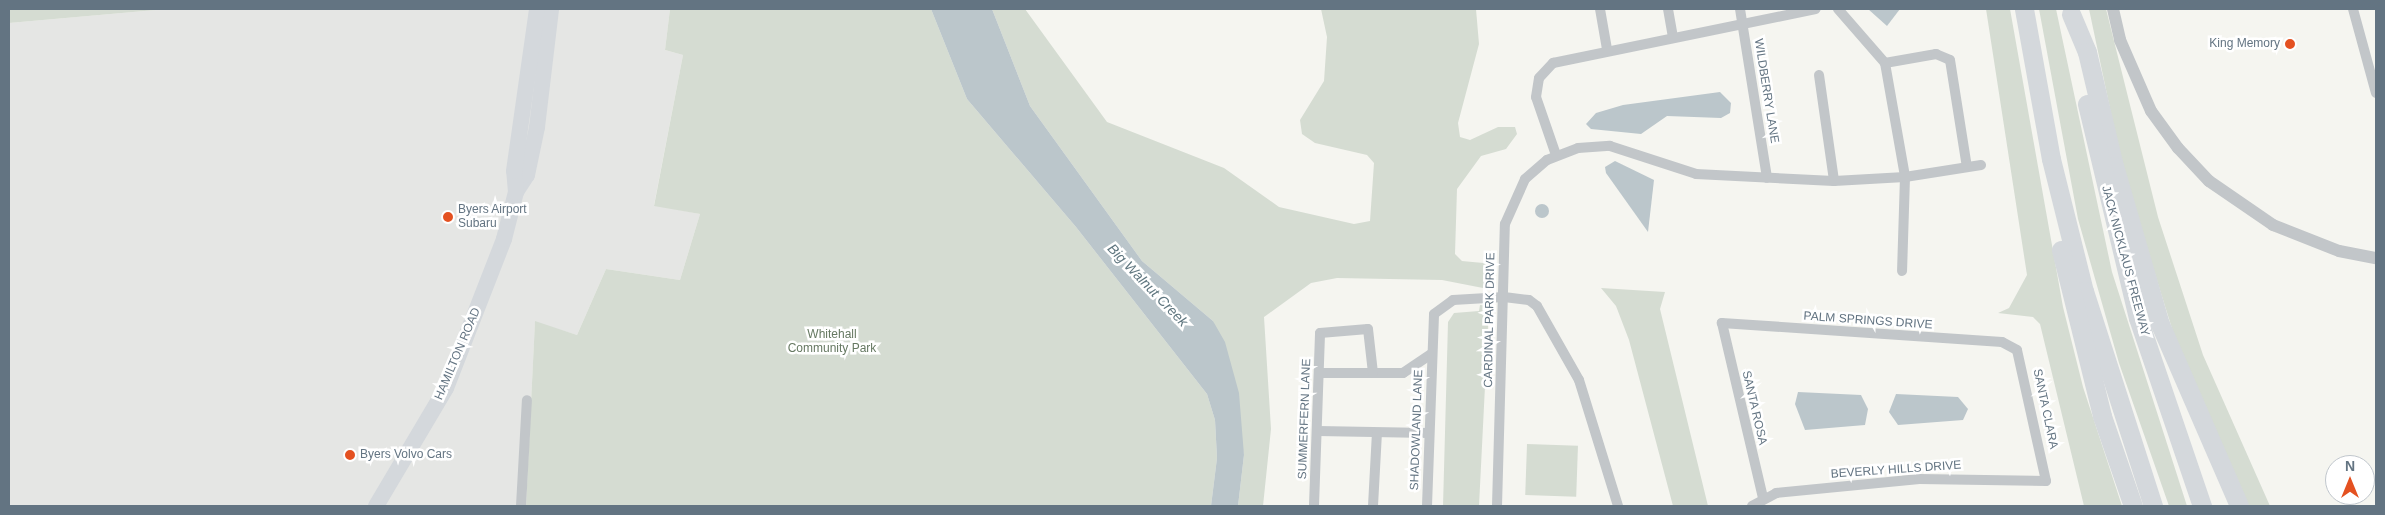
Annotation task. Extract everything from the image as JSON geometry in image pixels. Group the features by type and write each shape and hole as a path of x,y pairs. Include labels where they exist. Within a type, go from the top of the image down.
{"highway":[{"path":"2024,9 2050,159 2058,237 2084,353 2133,506"},
{"path":"2071,11 2087,52 2114,166 2160,324 2238,506"},
{"name":"JACK NICKLAUS FREEWAY","path":"2071,11 2122,260 2202,506"},
{"path":"2050,159 2108,373 2153,506"}],"main road":[{"name":"HAMILTON ROAD","path":"516,192 514,170 537,9"},
{"name":"HAMILTON ROAD","path":"376,506 458,360 516,192 527,175 535,136 551,9"}],"street":[{"path":"1600,9 1608,49"},
{"path":"1668,9 1673,37"},
{"name":"WILDBERRY LANE","path":"1740,9 1767,178"},
{"path":"1814,9 1742,25 1561,59 1539,78 1538,109 1556,154 1583,147 1610,146 1682,171 1834,181 1904,177 1981,165"},
{"path":"1838,9 1885,63 1904,177 1902,271"},
{"path":"2113,9 2120,40 2152,111 2178,148 2209,181 2273,225 2338,251 2376,258"},
{"path":"2353,9 2376,93"},
{"path":"1885,63 1936,54 1950,60 1967,167"},
{"path":"1819,75 1834,181"},
{"name":"CARDINAL PARK DRIVE","path":"1497,506 1504,297 1504,238 1510,208 1532,172 1556,154"},
{"name":"SHADOWLAND LANE","path":"1427,506 1428,433 1434,314 1442,304 1504,297 1529,300 1537,306 1573,370 1607,462 1618,506"},
{"name":"PALM SPRINGS DRIVE","path":"1722,323 2013,345"},
{"name":"SANTA ROSA","path":"1722,323 1763,498"},
{"name":"SUMMERFERN LANE","path":"1314,506 1320,333 1368,329 1373,374"},
{"name":"SANTA CLARA","path":"2013,345 2020,358 2046,481"},
{"path":"1320,373 1404,373 1431,354"},
{"path":"521,506 526,400"},
{"path":"1318,430 1428,433"},
{"path":"1373,506 1377,433"},
{"name":"BEVERLY HILLS DRIVE","path":"1752,506 1763,498 1918,479 2046,481"}],"shaded area":[{"path":"167,9 670,9 665,50 683,55 654,205 700,214 680,280 606,269 577,335 535,322 526,506 9,506 9,23"}],"green space":[{"path":"9,9 167,9 9,23"},
{"name":"Whitehall Community Park","path":"670,9 931,9 967,99 1076,227 1207,394 1215,420 1217,458 1211,506 526,506 535,321 577,335 606,269 680,280 700,214 654,206 683,55 665,50"},
{"path":"992,9 1025,9 1107,122 1224,168 1279,207 1354,224 1370,221 1374,163 1367,155 1315,143 1302,134 1300,120 1324,81 1327,37 1321,9 1476,9 1479,44 1458,123 1460,137 1470,140 1498,127 1515,127 1517,134 1506,149 1481,156 1457,189 1455,254 1462,261 1494,264 1492,281 1483,288 1442,280 1337,278 1311,283 1264,317 1271,429 1263,506 1238,506 1244,455 1213,321 1142,261 1030,106"},
{"path":"1986,9 2010,9 2063,307 2083,387 2122,506 2084,506 2040,324 2033,317 1998,313 2009,308 2027,275"},
{"path":"2039,9 2056,9 2112,272 2187,506 2169,506 2119,363 2078,219"},
{"path":"2089,9 2106,9 2158,217 2203,355 2270,506 2247,506 2180,354 2124,175"},
{"path":"1601,288 1665,292 1660,309 1708,506 1673,506 1629,340 1616,306"},
{"path":"1480,305 1489,306 1479,506 1443,506 1448,322 1454,313 1479,311"},
{"path":"1527,444 1578,446 1576,497 1525,495"}],"water":[{"name":"Big Walnut Creek","path":"931,9 992,9 1030,106 1142,261 1213,321 1225,342 1239,393 1244,455 1238,506 1211,506 1217,458 1215,420 1207,394 1076,227 967,99"},
{"path":"1868,9 1900,9 1887,26"},
{"path":"1720,92 1731,103 1730,113 1721,118 1667,116 1641,134 1591,129 1586,124 1596,113 1623,105"},
{"path":"1615,161 1654,180 1648,232 1606,173 1605,167"},
{"path":"1539,204 1545,204 1549,211 1545,218 1539,218 1535,214 1535,208"},
{"path":"1798,392 1861,395 1868,409 1865,425 1805,430 1795,404"},
{"path":"1896,394 1958,397 1968,409 1963,420 1898,425 1889,412"}],"place":[{"name":"King Memory","path":"2290,44"},
{"name":"Byers Airport Subaru","path":"448,217"},
{"name":"Byers Volvo Cars","path":"350,455"}]}
